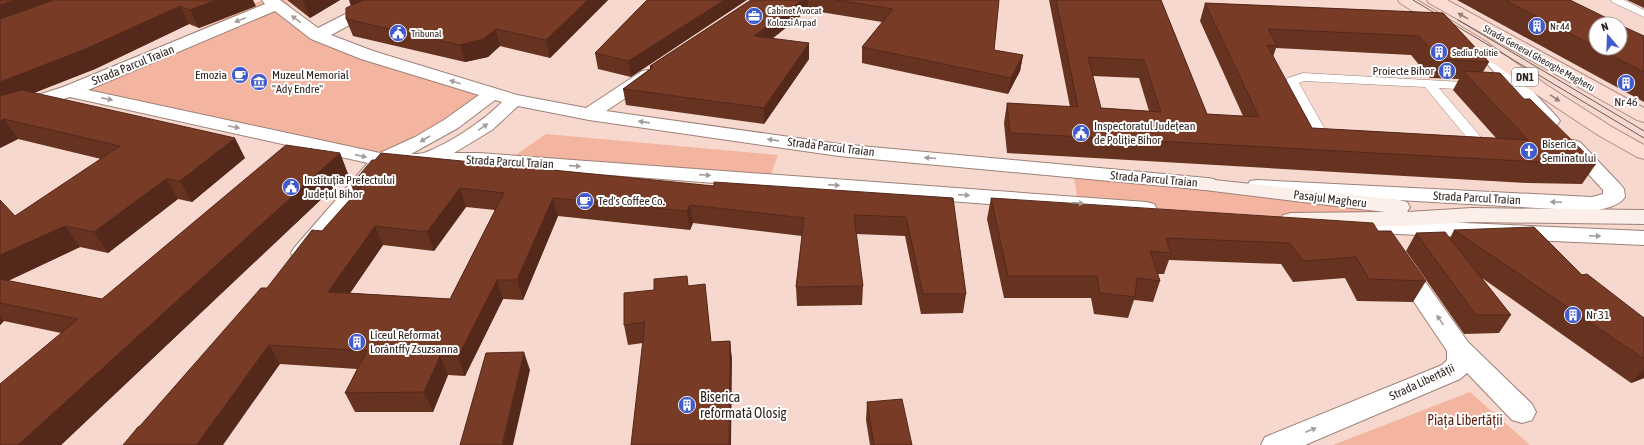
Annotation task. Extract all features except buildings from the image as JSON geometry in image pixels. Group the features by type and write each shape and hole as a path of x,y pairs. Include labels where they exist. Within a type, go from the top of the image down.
{"main road":[{"name":"Strada General Gheorghe Magheru","path":"1406,0 1479,45 1562,103 1644,154"},
{"name":"Strada General Gheorghe Magheru","path":"1435,0 1644,116"}],"street":[{"path":"317,35 384,0"},
{"name":"Strada Parcul Traian","path":"69,91 273,3 317,35 367,55 514,100 589,114 839,150 1048,168 1187,182 1592,204 1600,203 1614,197 1613,189 1608,183 1512,87 1479,45"},
{"path":"589,114 663,65"},
{"path":"0,113 69,91"},
{"name":"Strada Parcul Traian","path":"69,91 382,160 479,159 1165,210"},
{"path":"286,272 382,160 422,141 451,124 492,94"},
{"path":"425,160 460,142 504,113 514,100"},
{"path":"451,124 460,142 479,159"},
{"path":"1025,166 1025,200"},
{"path":"1048,168 1054,202"},
{"name":"Pasajul Magheru","path":"1187,182 1472,215"},
{"name":"Pasajul Magheru","path":"1394,226 1334,225 1283,219 1403,219 1472,215 1644,217"},
{"path":"1394,226 1644,238"},
{"name":"Strada Libertății","path":"1275,445 1451,372 1458,367 1461,362 1460,349 1387,243 1385,238 1386,234 1388,230 1394,226"},
{"path":"1460,349 1522,412"}],"lane":[{"path":"1616,0 1644,14"},
{"path":"1320,133 1292,80 1303,77 1489,86"},
{"path":"1428,83 1478,142"}],"green space":[{"path":"262,0 285,0 317,35 492,94 382,160 69,91"},
{"path":"546,134 778,155 769,180 479,159 517,154"},
{"path":"1074,178 1360,202 1369,219 1291,220 1078,203"},
{"name":"Piața Libertății","path":"1470,392 1530,445 1333,445"}],"tram line":[{"path":"1413,0 1644,138"},
{"path":"1458,20 1644,131"}],"place":[{"name":"Cabinet Avocat Kolozsi Arpad","path":"754,16"},
{"name":"Nr 44","path":"1537,26"},
{"name":"Tribunal","path":"398,33"},
{"name":"Sediu Politie","path":"1439,52"},
{"name":"Proiecte Bihor","path":"1447,71"},
{"name":"Emozia","path":"240,75"},
{"name":"Muzeul Memorial \"Ady Endre\"","path":"259,82"},
{"name":"Nr 46","path":"1626,83"},
{"name":"Inspectoratul Județean de Poliție Bihor","path":"1081,133"},
{"name":"Biserica Seminatului","path":"1529,151"},
{"name":"Instituția Prefectului Județul Bihor","path":"291,187"},
{"name":"Ted's Coffee Co.","path":"585,201"},
{"name":"Nr 31","path":"1573,315"},
{"name":"Liceul Reformat Lorántffy Zsuzsanna","path":"357,342"},
{"name":"Biserica reformată Olosig","path":"687,405"}]}
